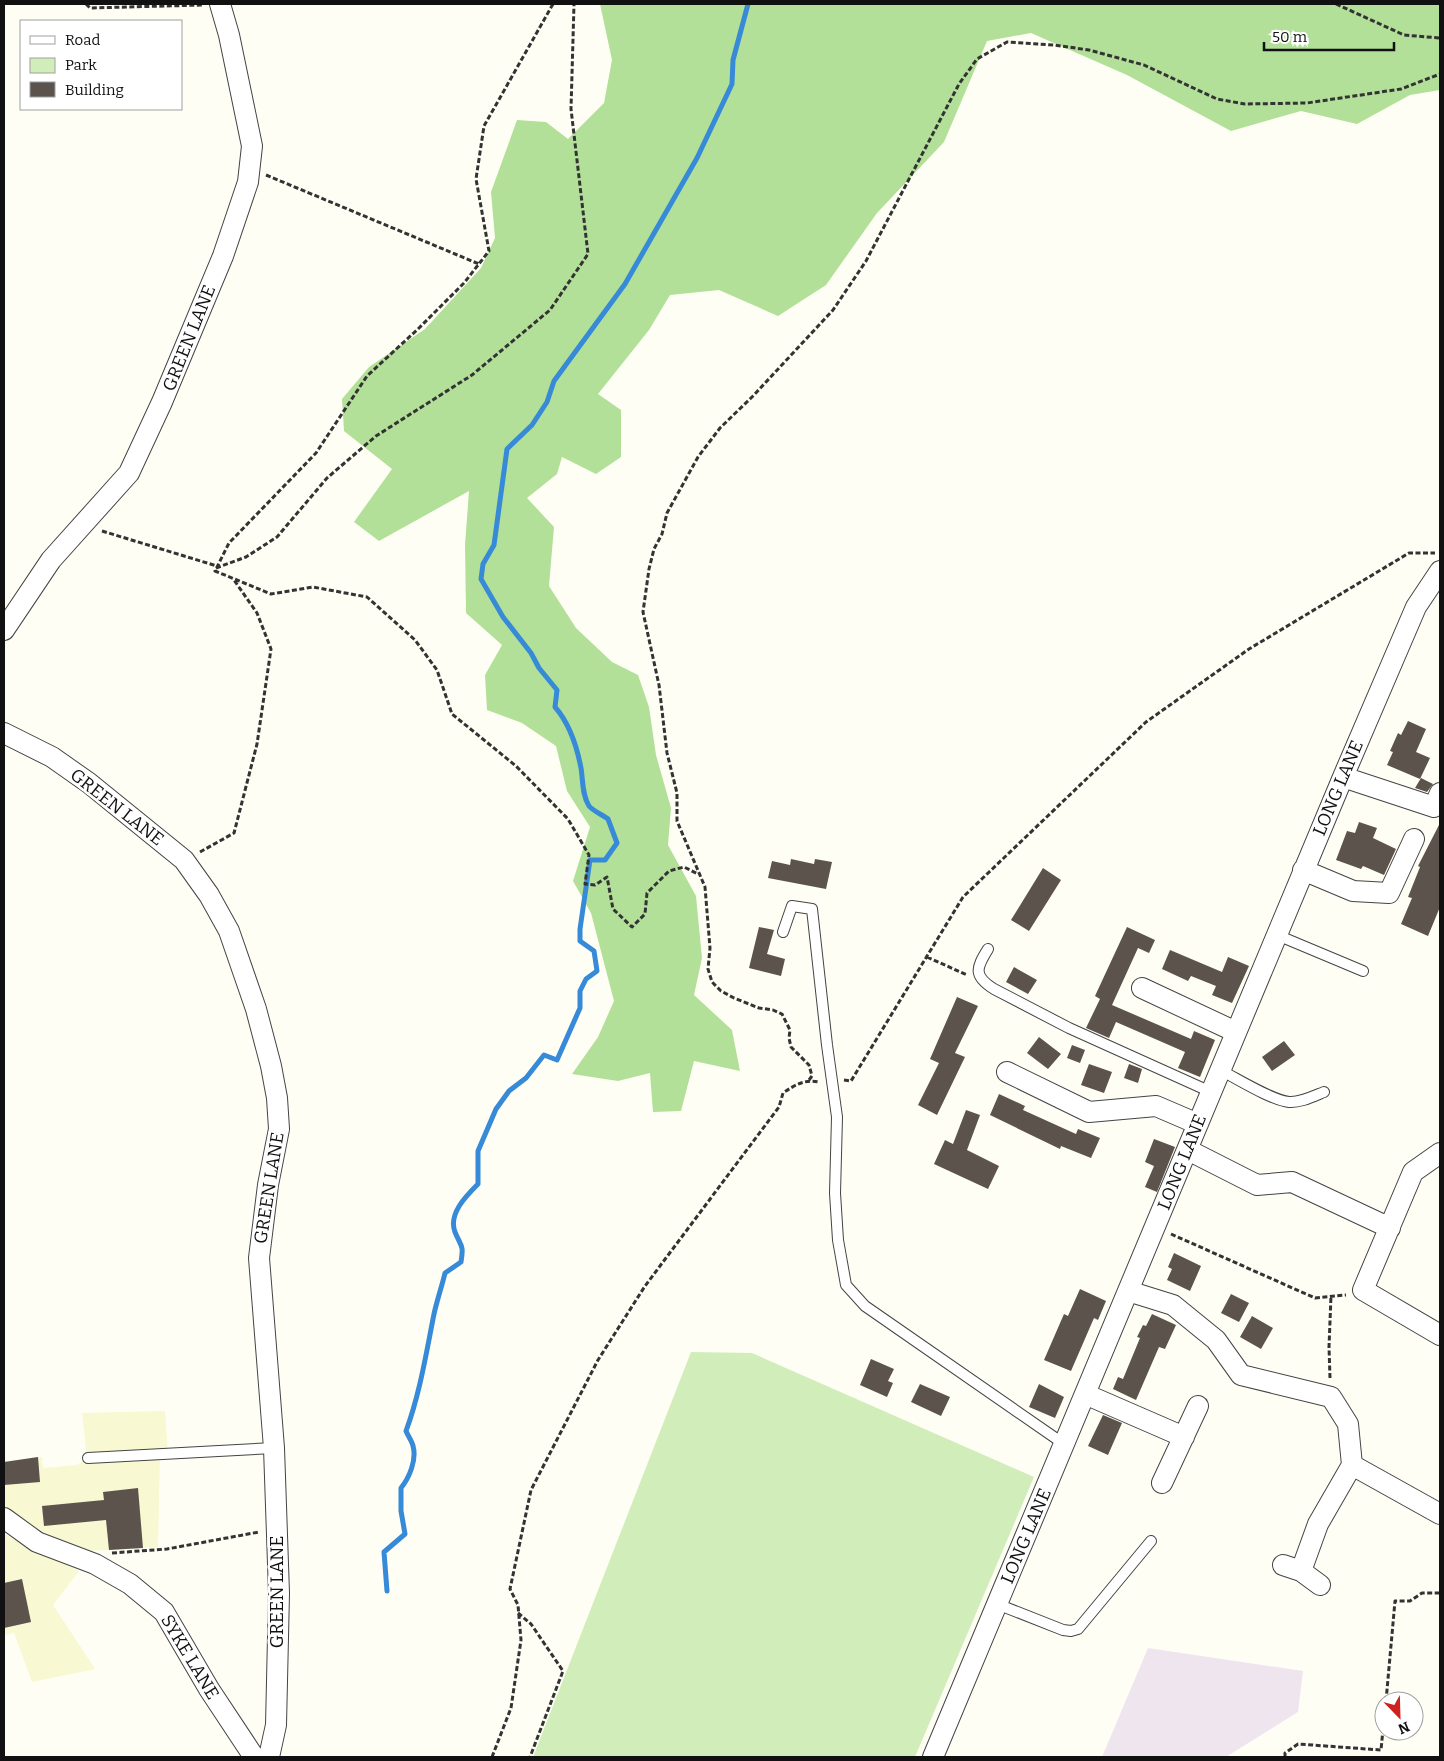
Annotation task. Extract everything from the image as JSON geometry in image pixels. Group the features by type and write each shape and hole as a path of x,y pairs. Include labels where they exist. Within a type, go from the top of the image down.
{"street":[{"name":"GREEN LANE","path":"4,630 51,560 129,473 162,402 223,256 248,182 252,146 221,4"},
{"name":"LONG LANE","path":"933,1757 1188,1150 1342,777 1416,607 1440,571"},
{"name":"GREEN LANE","path":"4,732 52,757 89,783 184,860 209,894 229,931 256,1008 271,1066 277,1098 279,1129 268,1185 259,1258 274,1448 279,1593 276,1725 269,1757"},
{"path":"1342,777 1434,807 1440,793"},
{"path":"1303,870 1353,891 1389,894 1414,839"},
{"path":"1142,988 1236,1032"},
{"path":"1007,1072 1089,1112 1156,1106 1198,1124"},
{"path":"1188,1150 1257,1185 1292,1182 1390,1228"},
{"path":"1440,1153 1413,1172 1364,1290 1440,1335"},
{"path":"1128,1291 1174,1305 1216,1340 1241,1375 1331,1397 1348,1424 1352,1464 1292,1568 1320,1585"},
{"path":"1085,1394 1184,1437"},
{"path":"1162,1483 1198,1406"},
{"path":"1352,1464 1440,1514"},
{"name":"SYKE LANE","path":"4,1518 36,1542 95,1564 130,1584 164,1612 209,1689 254,1757"}],"lane":[{"path":"783,932 792,906 812,909 837,1117 835,1193 838,1240 846,1285 865,1306 1064,1444"},
{"path":"1277,935 1363,971"},
{"path":"988,949 979,964 979,976 983,982 1069,1028 1211,1092"},
{"path":"1220,1070 1275,1097 1290,1102 1324,1092"},
{"path":"88,1458 274,1448"},
{"path":"997,1604 1062,1630 1071,1631 1078,1629 1151,1541"}],"path":[{"path":"86,4 90,8 221,4"},
{"path":"553,4 484,126 476,179 489,251 464,283 367,376 316,453 229,543 215,571 271,594 313,587 367,597 415,640 437,670 452,714 516,766 568,818 590,855 585,884 595,885 607,877 613,909 632,927 646,914 647,894 669,871 684,867 690,871 697,872 704,884"},
{"path":"100,530 216,567 246,557 277,538 327,478 376,436 472,375 550,310 588,254 571,109 574,4"},
{"path":"1336,4 1404,35 1440,38"},
{"path":"809,1080 812,1076 809,1064 791,1046 790,1030 782,1014 773,1010 759,1008 734,998 721,991 712,982 708,969 710,948 704,884 677,821 677,793 667,753 659,685 643,612 654,549 662,534 667,513 698,457 720,428 753,396 833,310 860,269 959,84 976,59 1007,42 1054,45 1089,50 1144,65 1218,99 1245,104 1326,101 1401,89 1440,74"},
{"path":"249,168 479,264"},
{"path":"492,1757 512,1708 521,1640 518,1605 510,1589 531,1490 598,1360 645,1286 779,1107 783,1093 809,1080 822,1082 833,1079 852,1080 963,897 1146,722 1249,649 1409,553 1440,553"},
{"path":"184,860 234,833 257,744 272,649 257,614 233,578"},
{"path":"927,957 983,982"},
{"path":"1155,1227 1315,1298 1352,1295 1364,1290"},
{"path":"1331,1296 1329,1347 1331,1397"},
{"path":"111,1553 167,1549 277,1528"},
{"path":"1387,1691 1395,1601 1410,1601 1422,1593 1440,1593"},
{"path":"518,1613 531,1624 563,1671 530,1757"},
{"path":"1285,1757 1285,1753 1298,1744 1381,1750 1382,1741"}],"shaded area":[{"path":"1148,1648 1303,1671 1298,1712 1226,1757 1102,1757"}],"green space":[{"path":"600,4 1440,4 1440,90 1410,95 1357,124 1301,111 1231,131 1127,75 1031,33 987,41 944,142 877,213 826,285 778,316 719,290 670,295 649,330 598,394 621,410 621,457 596,474 562,457 557,474 527,498 554,527 549,586 576,628 612,662 638,675 649,707 656,755 671,808 668,845 696,896 702,958 694,995 732,1030 740,1071 694,1061 681,1111 653,1112 650,1073 618,1081 572,1074 598,1037 614,1001 591,913 573,881 590,827 567,791 556,746 522,723 487,710 485,675 502,645 466,613 465,545 469,491 379,541 354,522 392,469 344,431 342,399 369,367 425,329 481,268 495,238 491,192 517,120 546,122 568,139 604,103 612,60"},
{"path":"691,1352 752,1353 1034,1477 915,1757 533,1757"},
{"path":"165,1411 168,1454 160,1454 158,1547 88,1551 38,1534 4,1510 4,1462 42,1457 43,1468 77,1465 87,1458 82,1413"},
{"path":"4,1534 79,1571 53,1605 95,1669 32,1682 14,1633 4,1635"}],"building":[{"path":"1408,721 1426,729 1416,752 1430,758 1420,779 1387,765 1393,752 1390,751 1398,733 1401,735"},
{"path":"1421,778 1433,784 1427,792 1415,788"},
{"path":"1359,822 1377,828 1373,838 1396,849 1384,875 1363,866 1361,869 1336,860 1347,831 1355,833"},
{"path":"1440,823 1440,907 1428,936 1401,924 1412,898 1408,897 1420,867 1418,866"},
{"path":"791,859 814,864 815,859 832,862 826,889 768,878 772,861 790,865"},
{"path":"1043,868 1061,880 1029,931 1011,920"},
{"path":"759,927 774,930 767,954 785,959 781,976 749,968"},
{"path":"1127,927 1155,940 1149,953 1138,948 1112,1005 1191,1039 1194,1031 1215,1040 1200,1077 1178,1068 1185,1052 1116,1022 1109,1038 1086,1028 1100,999 1095,996"},
{"path":"1170,950 1222,972 1228,957 1249,966 1232,1003 1212,995 1216,986 1191,976 1188,981 1162,969"},
{"path":"1014,967 1037,980 1028,994 1006,982"},
{"path":"957,997 978,1006 955,1053 965,1057 937,1115 918,1105 939,1063 930,1059"},
{"path":"1039,1037 1061,1054 1048,1069 1027,1053"},
{"path":"1284,1041 1295,1055 1272,1071 1262,1057"},
{"path":"1072,1045 1085,1050 1080,1063 1067,1058"},
{"path":"1089,1064 1112,1072 1104,1093 1081,1085"},
{"path":"1129,1064 1142,1069 1138,1083 1124,1078"},
{"path":"999,1094 1025,1106 1023,1110 1076,1134 1078,1129 1100,1138 1091,1158 1061,1146 1060,1149 990,1115"},
{"path":"966,1110 980,1115 967,1150 999,1166 988,1189 934,1164 945,1140 953,1144"},
{"path":"1154,1139 1175,1147 1157,1192 1145,1187 1154,1166 1145,1162"},
{"path":"1174,1253 1201,1266 1190,1291 1167,1280 1172,1269 1168,1267"},
{"path":"1080,1289 1106,1301 1098,1320 1094,1318 1071,1371 1044,1360 1064,1314 1068,1316"},
{"path":"1231,1294 1249,1303 1239,1322 1221,1313"},
{"path":"1152,1314 1176,1325 1165,1349 1159,1347 1136,1400 1113,1389 1118,1377 1123,1379 1140,1338 1137,1337 1143,1325 1146,1326"},
{"path":"1252,1316 1273,1328 1261,1349 1240,1337"},
{"path":"871,1359 894,1369 888,1381 893,1383 887,1397 860,1385"},
{"path":"920,1384 950,1397 941,1416 911,1402"},
{"path":"1039,1384 1064,1397 1055,1418 1029,1407"},
{"path":"1103,1415 1122,1423 1108,1455 1088,1446"},
{"path":"38,1457 40,1482 4,1485 4,1462"},
{"path":"138,1488 143,1548 109,1550 106,1520 44,1526 42,1506 104,1500 103,1492"},
{"path":"22,1579 31,1622 4,1628 4,1583"}],"waterway":[{"path":"387,1591 384,1552 405,1534 401,1511 401,1488 407,1479 414,1457 412,1444 406,1431 419,1388 434,1314 445,1273 461,1262 462,1249 453,1225 456,1212 468,1194 478,1184 478,1151 496,1109 509,1091 526,1078 544,1055 557,1060 580,1008 580,991 586,979 597,971 594,951 580,941 590,860 605,860 617,843 608,819 591,808 587,802 575,744 564,720 555,707 557,690 503,617 481,579 483,564 494,545 507,449 532,425 547,402 554,381 625,284 697,158 732,84 733,60 748,4"}]}
